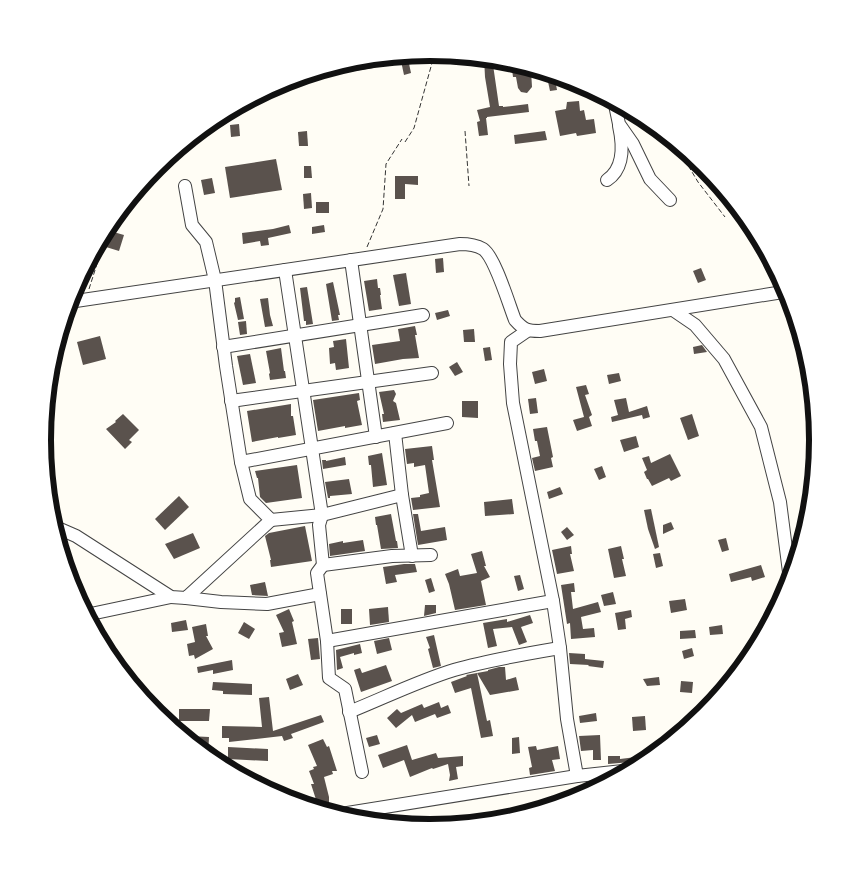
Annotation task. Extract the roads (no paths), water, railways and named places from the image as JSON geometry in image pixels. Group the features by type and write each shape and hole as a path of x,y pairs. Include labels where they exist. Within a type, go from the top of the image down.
{"street":[{"path":"607,180 618,167 622,154 616,110"},
{"path":"619,124 633,144 650,179 670,200"},
{"path":"185,186 192,224 206,242 215,280 231,401 241,462 250,499 271,520"},
{"path":"78,300 460,244 474,245 485,250 492,259 515,320 527,331 540,332 780,292"},
{"path":"357,259 360,325 376,437"},
{"path":"285,270 322,515 319,526 323,565 317,573 327,641 329,678 345,689 362,772"},
{"path":"672,310 695,325 724,359 761,427 780,502 788,566"},
{"path":"223,347 423,316"},
{"path":"527,331 511,342 510,364 513,403 553,601 567,719 577,776"},
{"path":"231,401 432,373"},
{"path":"241,462 448,424"},
{"path":"395,433 402,495 412,556"},
{"path":"186,598 271,520 322,515 402,495"},
{"path":"62,530 76,536 171,597"},
{"path":"323,565 392,556 431,556"},
{"path":"93,614 171,597 267,604 320,594"},
{"path":"327,641 553,601"},
{"path":"349,712 439,675 508,657 560,648"},
{"path":"356,812 577,776 612,772"}]}
